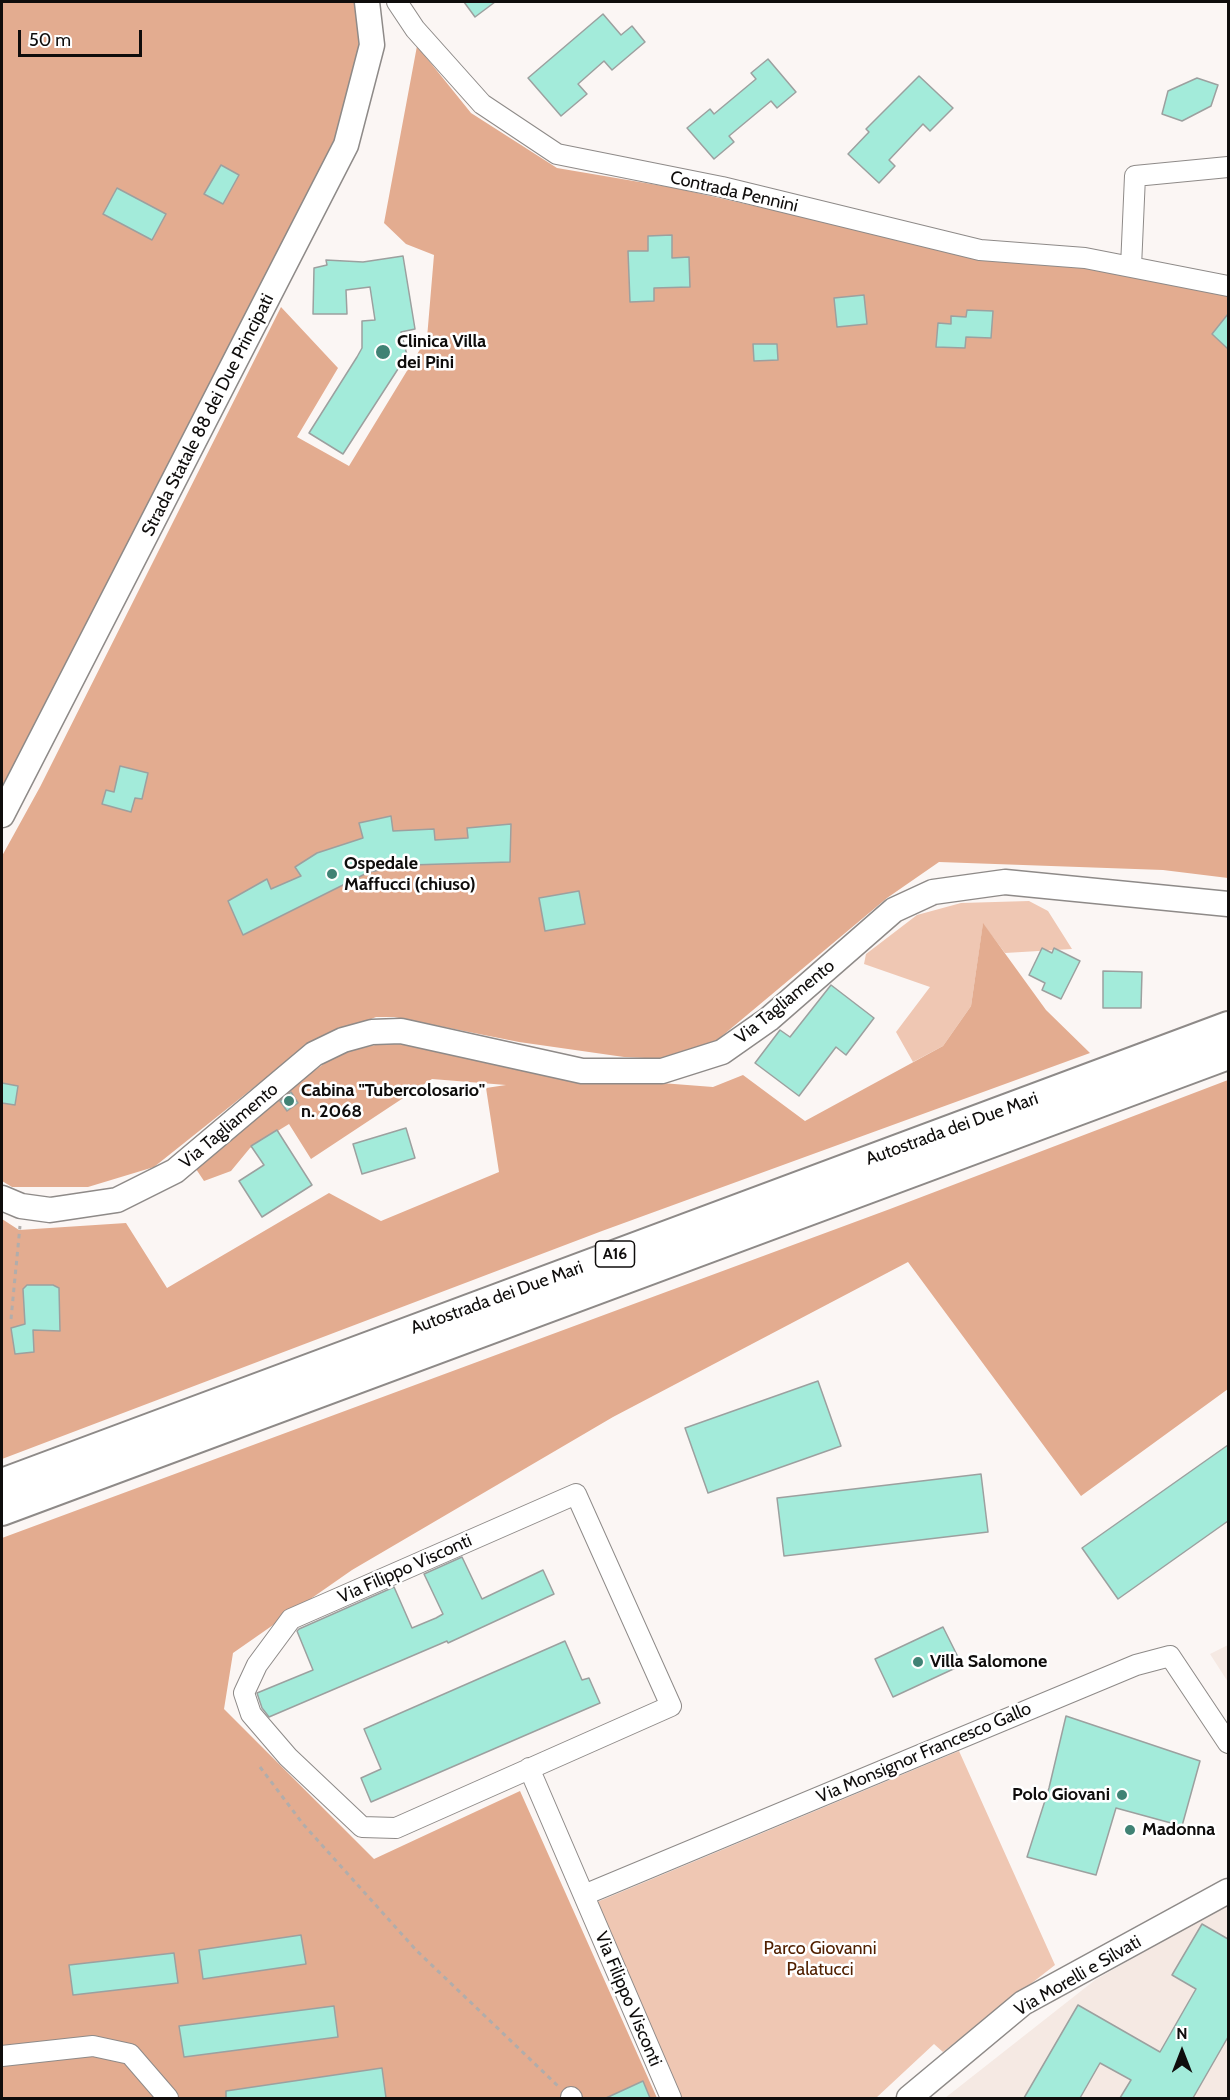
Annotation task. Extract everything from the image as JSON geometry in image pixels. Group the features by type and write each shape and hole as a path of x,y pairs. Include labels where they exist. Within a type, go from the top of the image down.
{"highway":[{"name":"Autostrada dei Due Mari","path":"2,1483 1228,1026"},
{"name":"Autostrada dei Due Mari","path":"2,1511 1228,1055"}],"main road":[{"name":"Strada Statale 88 dei Due Principati","path":"2,815 346,145 372,45 367,2"},
{"name":"Via Tagliamento","path":"11,1202 50,1210 117,1200 161,1180 314,1054 343,1040 372,1032 401,1031 582,1071 662,1071 722,1052 769,1019 894,910 933,892 1005,882 1228,904"},
{"name":"Via Morelli e Silvati","path":"909,2098 1023,2003 1228,1891"}],"street":[{"name":"Contrada Pennini","path":"397,2 415,29 482,104 557,154 722,187 980,250 1085,258 1228,286"},
{"path":"1131,267 1135,176 1228,167"},
{"name":"Via Filippo Visconti","path":"576,1494 671,1706 529,1768 396,1828 362,1827 288,1757 250,1714 244,1693 257,1665 291,1619 576,1494"},
{"name":"Via Monsignor Francesco Gallo","path":"584,1895 1136,1665 1170,1656 1228,1743"},
{"name":"Via Filippo Visconti","path":"529,1768 671,2098"},
{"path":"2,2056 93,2046 130,2054 168,2098"}],"path":[{"path":"11,1202 11,1319"},
{"path":"260,1767 303,1824 416,1950 571,2098"}],"shaded area":[{"path":"2,2 354,2 362,42 333,145 2,805"},
{"path":"417,46 471,113 557,168 675,188 976,256 1090,267 1228,294 1228,878 1163,870 939,862 887,898 716,1041 666,1059 624,1057 519,1042 394,1017 376,1017 307,1045 154,1167 88,1187 12,1187 2,1181 2,856 40,787 281,307 338,368 297,437 349,466 427,338 434,255 406,244 384,223"},
{"path":"983,923 1046,1010 1090,1053 602,1231 2,1459 2,1219 19,1230 126,1223 167,1288 329,1193 381,1221 499,1172 486,1088 506,1085 432,1079 311,1159 289,1124 250,1148 231,1171 204,1181 196,1169 296,1084 339,1053 389,1042 534,1069 545,1074 713,1087 743,1075 805,1121 943,1046 971,1006"},
{"path":"1228,1080 1228,1389 1081,1496 908,1262 613,1417 352,1570 233,1653 224,1709 374,1859 520,1791 657,2098 2,2098 2,1538 890,1209"},
{"path":"1228,1645 1228,1682 1210,1654"},
{"path":"1223,1906 1228,1906 1228,2098 945,2098 1095,1980"}],"green space":[{"path":"1029,901 1048,911 1072,949 1005,953 983,924 971,1006 943,1046 913,1062 896,1032 930,987 864,964 866,954 917,915 961,903"},
{"name":"Parco Giovanni Palatucci","path":"959,1751 1055,1965 943,2052 934,2044 876,2098 681,2098 597,1902"}],"building":[{"path":"464,2 495,2 475,17"},
{"path":"603,14 621,35 632,26 645,42 612,70 604,61 578,84 587,94 561,116 528,78"},
{"path":"768,59 796,92 777,108 771,101 729,136 734,142 714,159 687,128 710,109 714,114 756,79 751,73"},
{"path":"919,76 953,108 930,131 923,124 889,160 895,166 879,183 848,154 869,132 866,129"},
{"path":"1197,78 1218,85 1211,106 1182,121 1162,114 1168,91"},
{"path":"221,165 239,175 223,204 204,194"},
{"path":"117,188 166,214 152,240 103,214"},
{"path":"672,235 672,258 689,257 690,287 654,288 654,301 630,302 628,251 648,251 648,236"},
{"name":"Clinica Villa dei Pini","path":"403,256 415,329 401,332 407,355 343,454 309,433 362,348 362,321 375,320 370,287 346,290 347,314 313,314 314,268 327,265 326,260 363,262"},
{"path":"864,295 867,324 837,327 834,298"},
{"path":"967,310 993,311 991,338 966,337 965,348 936,347 938,323 951,324 951,316 966,317"},
{"path":"1228,314 1228,349 1212,334"},
{"path":"753,344 777,344 778,360 754,361"},
{"path":"120,766 148,773 142,799 135,798 131,812 102,804 106,790 114,792"},
{"name":"Ospedale Maffucci (chiuso)","path":"391,816 393,831 434,829 435,840 468,838 467,828 511,824 510,862 410,865 369,872 243,935 228,901 267,879 271,889 301,876 295,867 317,853 363,838 359,823"},
{"path":"579,891 585,924 545,931 539,898"},
{"path":"1042,948 1052,953 1054,948 1080,961 1061,999 1042,990 1045,983 1029,975"},
{"path":"1103,971 1142,972 1141,1008 1103,1008"},
{"path":"831,985 874,1018 846,1055 836,1047 799,1096 755,1063 780,1030 790,1037"},
{"path":"2,1083 18,1086 15,1105 2,1103"},
{"name":"Cabina \"Tubercolosario\" n. 2068","path":"291,1092 298,1103 287,1111 280,1101"},
{"path":"406,1128 415,1158 362,1174 353,1144"},
{"path":"277,1130 312,1185 262,1217 239,1181 264,1165 251,1146"},
{"path":"27,1285 53,1285 59,1288 60,1331 33,1330 34,1352 15,1354 11,1328 25,1324 23,1289"},
{"path":"818,1381 841,1446 708,1493 685,1428"},
{"path":"1228,1445 1228,1521 1118,1599 1082,1548"},
{"path":"981,1474 988,1532 784,1556 777,1498"},
{"path":"462,1557 482,1599 543,1570 554,1594 448,1643 447,1641 269,1717 262,1708 257,1693 313,1670 297,1631 299,1629 394,1587 412,1628 436,1618 443,1614 424,1574"},
{"name":"Villa Salomone","path":"943,1627 962,1665 893,1697 875,1659"},
{"path":"565,1641 582,1680 589,1678 600,1703 371,1802 361,1778 381,1769 364,1729"},
{"name":"Polo Giovani","path":"1066,1716 1200,1761 1182,1826 1116,1808 1096,1875 1027,1857 1049,1788"},
{"path":"1202,1924 1228,1939 1228,2037 1193,2098 1120,2098 1131,2080 1100,2063 1080,2098 1024,2098 1078,2005 1160,2052 1196,1989 1172,1975"},
{"path":"301,1935 306,1964 203,1979 199,1950"},
{"path":"174,1953 178,1983 73,1995 69,1965"},
{"path":"334,2006 338,2037 184,2057 179,2026"},
{"path":"382,2068 386,2098 226,2098 226,2091"},
{"path":"643,2081 650,2098 606,2098"}],"place":[{"name":"Clinica Villa dei Pini","path":"383,352"},
{"name":"Ospedale Maffucci (chiuso)","path":"332,874"},
{"name":"Cabina \"Tubercolosario\" n. 2068","path":"289,1101"},
{"name":"Villa Salomone","path":"918,1662"},
{"name":"Polo Giovani","path":"1122,1795"},
{"name":"Madonna","path":"1130,1830"}]}
